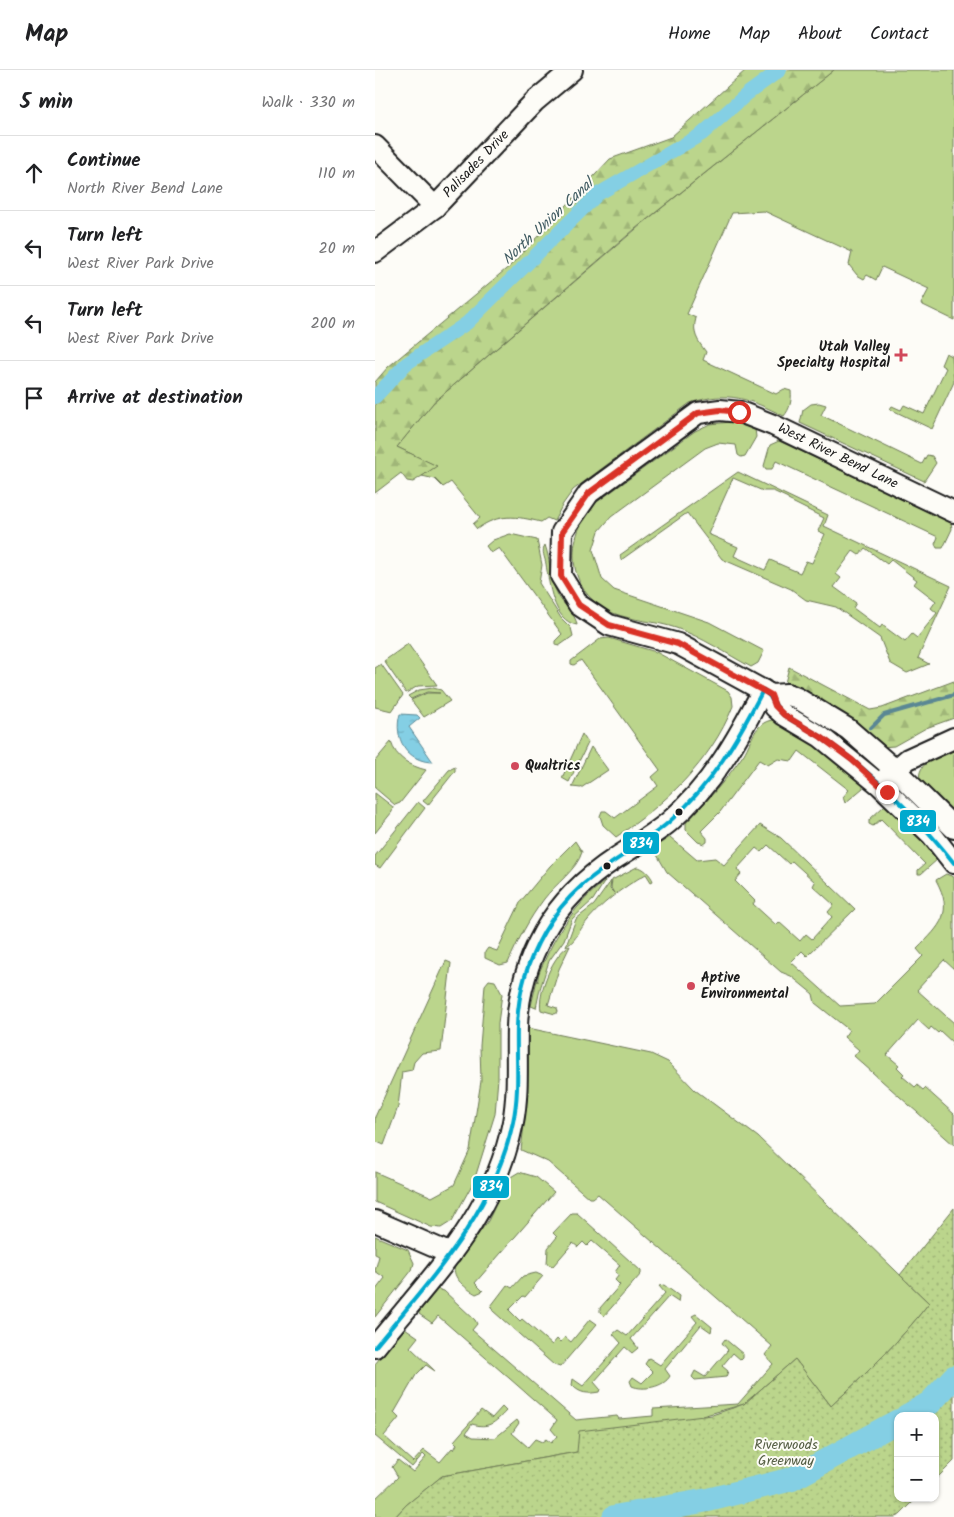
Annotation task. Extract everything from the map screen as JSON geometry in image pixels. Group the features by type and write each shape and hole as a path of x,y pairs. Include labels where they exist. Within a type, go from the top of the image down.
{"street":[{"name":"Palisades Drive","path":"375,252 435,207 535,101 571,70"},
{"path":"375,146 435,207"},
{"name":"West River Bend Lane","path":"767,693 678,644 609,625 579,605 561,576 562,532 589,493 698,413 720,410 739,412 773,425 954,512"},
{"path":"767,693 787,694 797,698 848,729 894,769 954,828"},
{"path":"767,693 775,706 784,715 821,737 852,760 880,785 932,835 954,863"},
{"path":"375,1347 451,1254 482,1209 504,1158 517,1095 517,1025 520,999 531,958 545,930 582,884 668,823 696,796 723,762 767,693"},
{"path":"880,785 894,769 908,759 954,738"},
{"path":"375,1221 451,1254"}],"green space":[{"path":"746,70 834,70 635,229 433,403 397,447 437,466 413,482 407,481 401,473 375,493 375,382 388,367 511,265 610,159 671,137"},
{"path":"834,70 954,70 954,320 921,304 929,289 882,267 876,280 867,275 864,279 857,275 849,265 852,252 764,211 732,213 687,314 696,318 696,336 706,352 703,360 776,394 784,389 791,391 790,404 784,416 738,398 716,397 690,403 573,490 554,521 547,518 541,522 508,517 493,520 477,529 473,524 480,518 451,482 443,487 435,479 422,476 436,466 397,447 433,403 643,223"},
{"path":"946,353 952,356 954,382 932,429 890,409 892,406 901,410 904,405 924,414 946,368 941,365"},
{"path":"819,403 826,405 821,415 922,464 927,455 932,456 936,463 924,481 800,423 803,410 811,404"},
{"path":"731,422 755,429 756,437 745,456 741,457 738,455 736,445 718,443 705,448 611,517 599,531 593,550 602,579 614,590 709,622 764,651 758,663 751,667 686,632 668,626 621,616 597,604 585,592 578,578 574,562 574,546 578,530 586,515 597,502 695,431 710,424"},
{"path":"779,441 951,522 952,529 943,548 937,548 935,544 938,537 776,461 772,469 766,469 764,466 770,445"},
{"path":"738,472 828,515 824,526 951,586 918,658 929,664 907,673 890,663 880,638 836,607 806,600 791,589 722,559 687,513 621,560 620,555","holes":["733,478 763,491 773,491 824,518 818,531 825,534 812,563 806,561 800,573 770,560 765,570 734,556 738,547 708,534","865,548 887,564 891,560 917,580 914,584 936,601 931,608 937,613 917,638 912,634 905,642 882,625 880,628 853,608 856,603 834,587 841,578 836,574 853,551 859,555"]},
{"path":"510,534 537,540 542,565 539,583 561,618 571,628 573,636 559,646 555,645 555,641 562,634 499,548 491,553 486,546 493,540"},
{"path":"545,545 555,589 574,617 577,625 569,622 557,609 551,591 543,550"},
{"path":"609,638 656,652 728,691 732,697 733,706 724,726 712,745 685,780 669,796 616,837 603,825 600,816 602,811 606,811 615,818 658,786 652,777 660,770 581,660 574,665 571,664 571,661 600,639"},
{"path":"408,644 437,685 418,686 406,693 384,661"},
{"path":"381,664 403,695 392,711 375,707 375,668"},
{"path":"789,667 870,710 882,708 954,681 954,718 926,728 894,746 882,747 803,692 785,683"},
{"path":"433,688 441,690 450,701 424,717 411,700 427,693 440,693 427,692 411,699 408,696 419,690"},
{"path":"772,720 830,753 863,784 863,788 845,803 843,797 849,790 799,751 792,761 778,759 768,765 759,760 720,812 701,831 707,838 707,842 704,844 698,842 686,830 686,823 731,772 744,754 758,728"},
{"path":"582,734 588,743 569,782 562,778"},
{"path":"391,742 400,757 414,766 426,770 400,803 395,805 375,788 375,761"},
{"path":"591,747 608,770 581,788 572,787"},
{"path":"954,749 954,817 922,786 920,772 928,762"},
{"path":"455,767 455,771 428,805 423,801 449,770"},
{"path":"375,793 393,807 392,812 375,833"},
{"path":"418,802 425,808 380,868 375,865 375,856"},
{"path":"885,805 888,805 936,851 938,859 921,874 918,874 918,870 925,864 881,819 873,826 869,824 869,820"},
{"path":"760,825 781,838 855,909 807,956 802,951 791,962 840,1006 875,1004 923,956 917,949 933,933 942,918 944,910 944,901 936,880 946,874 954,877 954,969 944,960 917,990 954,1023 954,1047 951,1045 953,1043 940,1031 938,1033 931,1027 929,1030 918,1020 887,1055 899,1065 897,1067 904,1074 902,1076 915,1087 917,1085 923,1090 925,1088 954,1114 954,1145 854,1056 859,1050 844,1037 849,1030 815,1003 813,994 791,976 781,972 667,872 653,848 670,837 697,860 715,858 724,865","holes":["768,845 789,864 792,861 815,882 813,886 834,905 828,912 832,917 812,939 806,934 800,941 779,922 776,925 753,904 755,901 735,881 741,874 737,869 756,848 761,852"]},
{"path":"575,841 582,852 579,859 571,871 549,893 539,907 524,930 508,963 500,965 485,958 485,952 488,948 497,951 521,901 550,866"},
{"path":"637,867 647,872 653,881 651,882 646,874 620,891 597,911 583,926 574,940 566,946 576,919 594,905 611,881 610,889 614,893 611,888 612,880"},
{"path":"605,881 593,900 572,919 564,940 549,961 536,1008 531,1006 540,971 561,929 585,899"},
{"path":"570,946 559,969 548,1005 557,1008 558,1012 555,1014 541,1010 540,1003 548,974 558,956"},
{"path":"446,961 451,963 441,1051 422,1053 414,1062 412,1070 402,1072 398,1107 384,1145 375,1141 375,1117"},
{"path":"489,980 495,981 502,994 498,1023 498,1078 495,1114 474,1181 452,1221 441,1228 431,1227 375,1202 375,1172 432,1197 454,1185 470,1150 481,1081 480,1046 485,985"},
{"path":"528,1028 651,1054 668,1062 695,1090 758,1137 929,1303 882,1357 831,1406 795,1359 744,1404 577,1452 442,1476 406,1505 395,1517 375,1517 375,1499 398,1477 392,1467 398,1460 413,1472 426,1457 423,1454 412,1467 375,1436 375,1364 405,1328 418,1337 410,1347 435,1371 426,1365 416,1375 394,1413 399,1418 384,1436 413,1462 424,1450 440,1462 452,1448 454,1450 457,1444 454,1441 481,1410 492,1418 502,1407 506,1411 491,1424 483,1426 472,1424 466,1433 473,1437 495,1438 517,1420 519,1423 512,1433 528,1447 535,1439 542,1442 546,1439 551,1443 557,1436 551,1429 557,1420 438,1316 432,1323 419,1314 437,1289 444,1291 475,1320 477,1324 472,1330 576,1420 617,1416 619,1419 653,1416 653,1409 738,1404 773,1364 765,1355 772,1346 598,1194 593,1198 589,1198 548,1162 521,1150 527,1100"},
{"path":"519,1172 536,1177 554,1192 475,1283 483,1291 476,1294 464,1286 455,1275 455,1266 488,1221 509,1178"},
{"name":"Riverwoods Greenway","path":"954,1208 954,1461 939,1476 939,1412 894,1412 894,1502 913,1502 900,1515 895,1517 395,1517 406,1505 442,1476 577,1452 579,1431 712,1415 744,1404 795,1359 831,1406 882,1357 929,1303 900,1275"},
{"path":"572,1213 577,1213 641,1271 641,1274 604,1316 600,1312 600,1308 620,1285 615,1280 619,1275 615,1272 620,1265 592,1241 587,1246 583,1242 578,1247 573,1243 553,1266 547,1264 548,1248 557,1237 553,1233"},
{"path":"375,1236 408,1250 414,1263 412,1270 375,1317 375,1291 385,1278 375,1271 379,1256 375,1254"},
{"path":"536,1273 543,1276 525,1297 523,1296 509,1310 520,1321 522,1319 552,1345 557,1339 560,1342 565,1337 571,1342 590,1319 597,1324 560,1367 554,1365 493,1311 491,1306 507,1285 512,1288 523,1276"},
{"path":"664,1285 679,1296 678,1302 669,1296 631,1339 638,1348 632,1353 625,1347 594,1382 600,1389 599,1392 584,1393 575,1388 572,1385 573,1379 583,1386 621,1343 613,1334 618,1330 627,1336 665,1293 659,1286"},
{"path":"696,1314 712,1327 711,1332 701,1325 665,1369 670,1376 663,1383 647,1388 632,1386 630,1381 633,1377 642,1383 653,1372 645,1364 649,1358 660,1365 697,1322 692,1316"},
{"path":"725,1339 743,1354 743,1358 741,1360 733,1353 722,1366 728,1371 726,1377 695,1380 692,1377 695,1371 705,1377 728,1350 722,1343"}],"water":[{"path":"400,714 417,715 420,718 409,727 433,762 416,758 404,747 399,732"}],"waterway":[{"name":"North Union Canal","path":"375,397 406,364 467,323 598,194 702,134 747,94 780,70"},
{"path":"871,728 884,715 954,695"},
{"path":"914,1412 930,1403 954,1377"},
{"path":"614,1517 708,1500 792,1479 894,1423"}],"transit line":[{"name":"834","path":"763,690 770,696 784,715 821,737 875,779 925,828 954,863"},
{"name":"834","path":"375,1347 418,1296 458,1243 476,1215 504,1155 515,1110 519,1001 529,965 544,932 557,912 586,882 669,822 698,793 711,777 744,726 763,690"}],"place":[{"name":"Utah Valley Specialty Hospital","path":"901,355"},
{"name":"Qualtrics","path":"515,766"},
{"name":"Aptive Environmental","path":"691,986"}],"route":[{"path":"739,412 720,410 698,413 589,493 562,532 561,576 579,605 609,625 678,644 771,695 775,706 784,715 821,737 852,760 887,792"}]}
